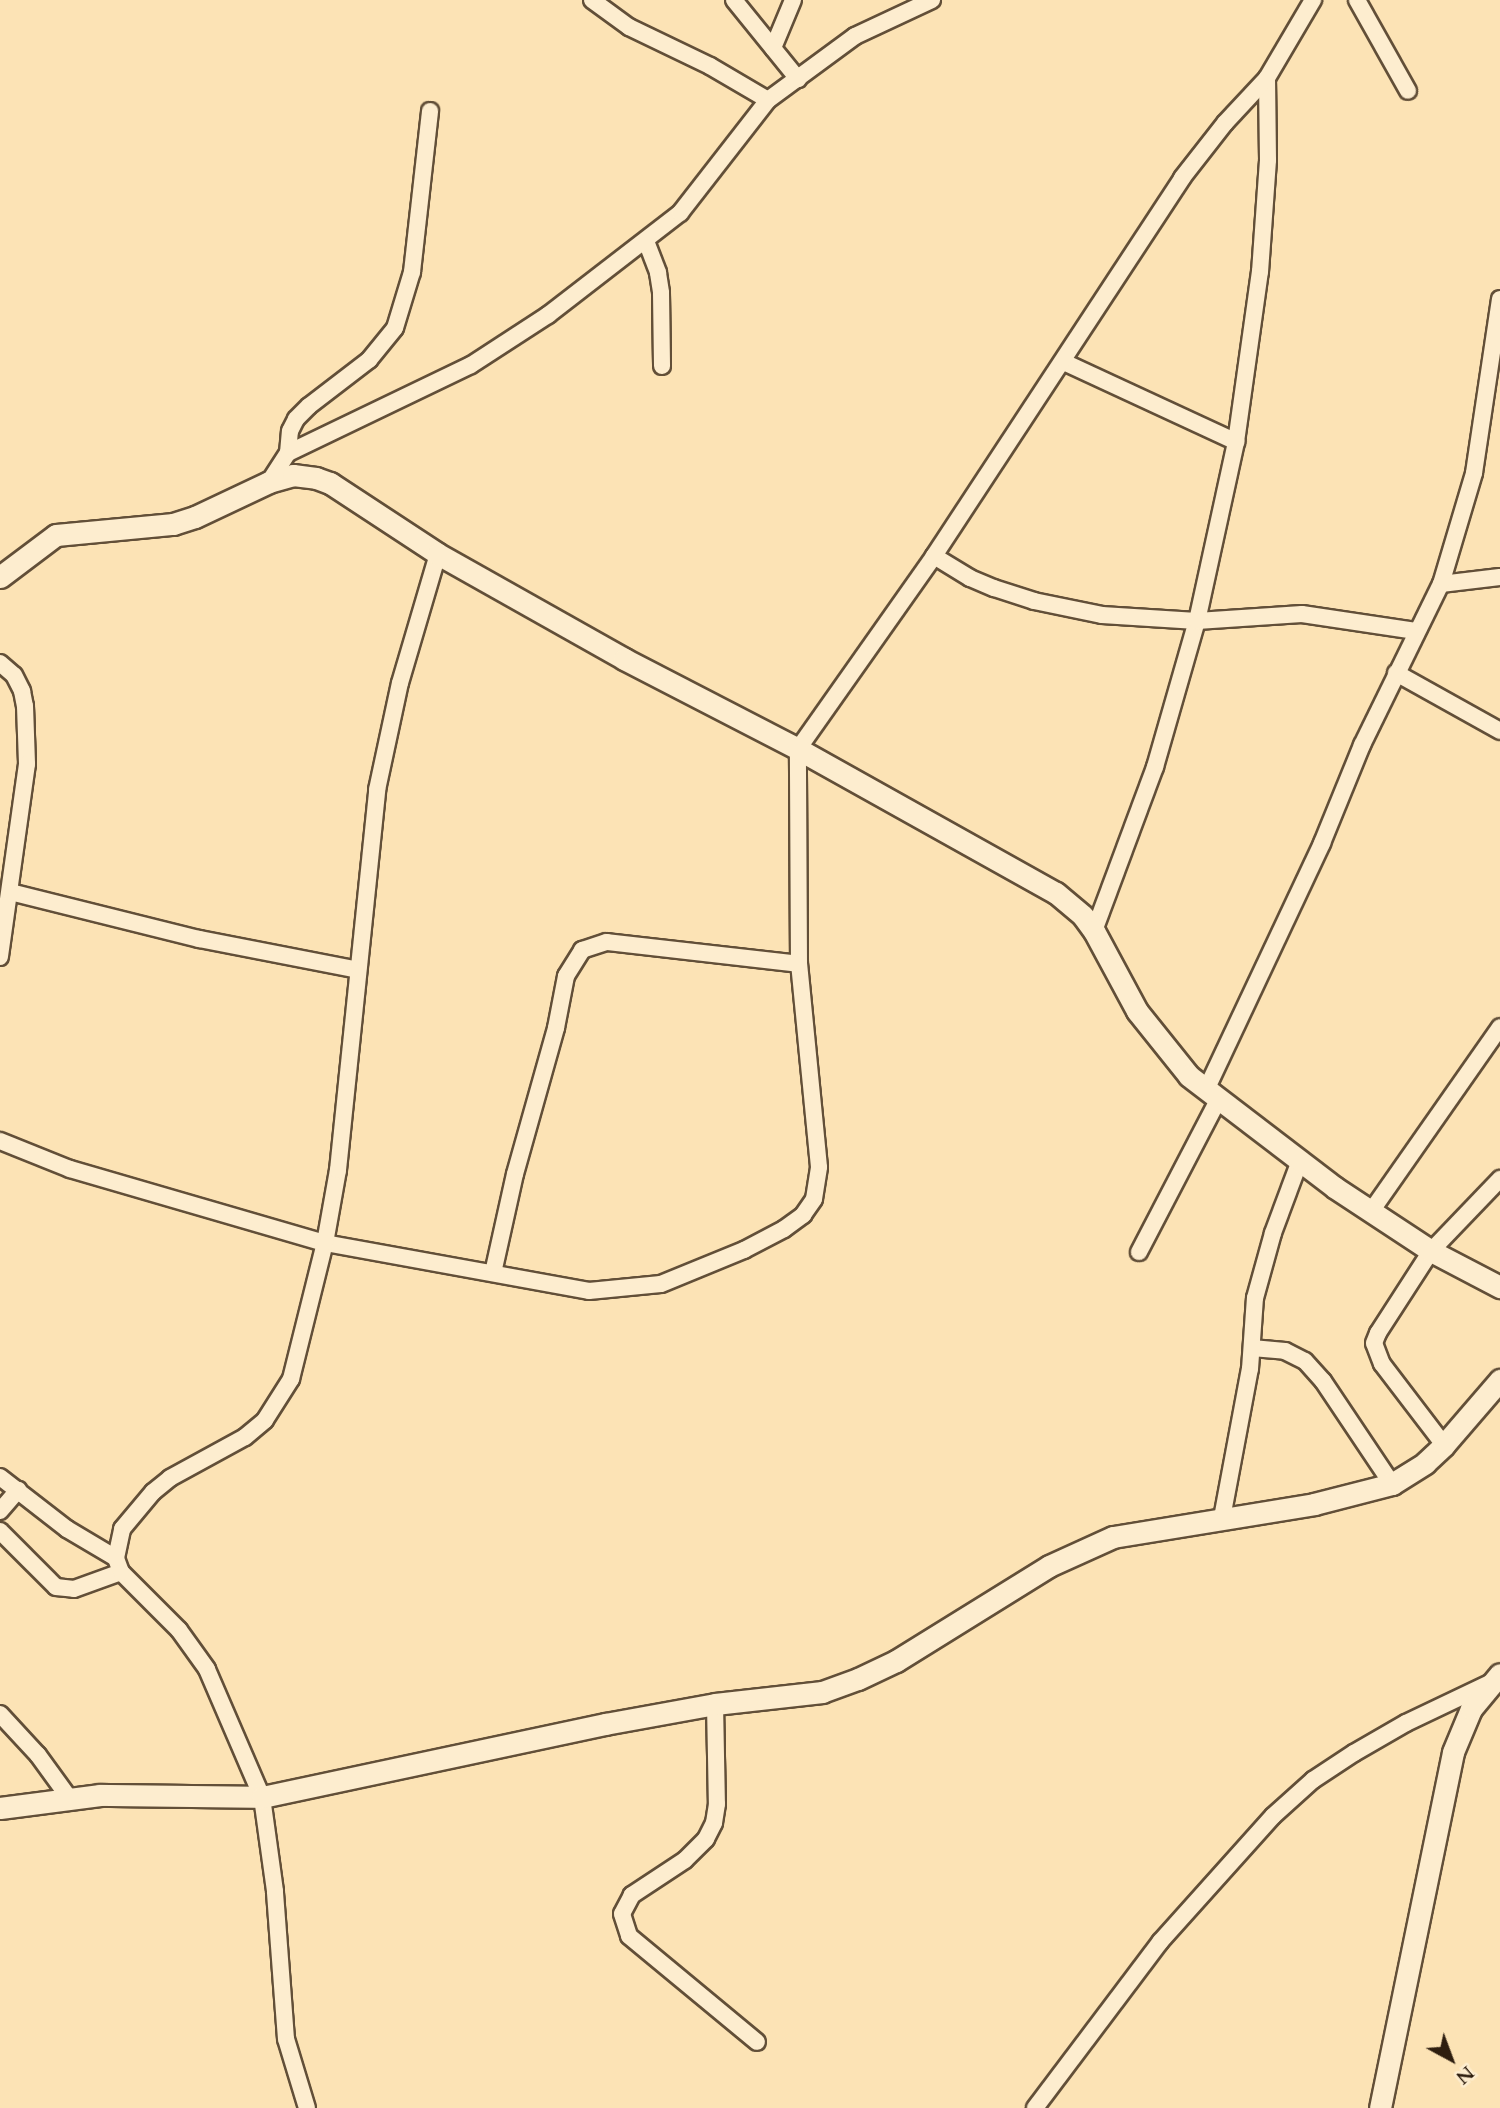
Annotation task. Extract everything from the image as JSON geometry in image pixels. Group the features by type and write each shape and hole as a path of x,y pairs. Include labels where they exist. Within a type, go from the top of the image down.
{"street":[{"path":"592,0 629,27 710,66 768,100"},
{"path":"734,0 798,79"},
{"path":"772,48 793,0"},
{"path":"288,453 471,365 538,322 680,213 707,182 768,100 872,26 932,0"},
{"path":"0,1141 70,1169 325,1243 589,1292 661,1284 744,1250 784,1230 803,1215 814,1199 819,1167 799,964 798,749 934,556 1064,362 1131,252 1182,178 1225,123 1267,78 1313,0"},
{"path":"1357,0 1408,91"},
{"path":"1094,931 1155,767 1197,621 1236,442 1266,209 1267,78"},
{"path":"269,482 288,453 290,431 296,419 369,360 395,328 412,272 430,111"},
{"path":"646,241 659,283 663,332 662,366"},
{"path":"1139,1252 1212,1095 1396,673 1441,584 1474,473 1500,299"},
{"path":"1064,362 1236,442"},
{"path":"0,577 56,535 173,524 195,517 269,482 292,475 330,483 438,554 624,659 798,749 1056,893 1083,916 1094,931 1151,1032 1170,1056 1212,1095 1298,1163 1431,1251 1500,1287"},
{"path":"118,1565 122,1529 153,1492 170,1478 244,1437 265,1420 281,1399 291,1379 325,1243 338,1170 377,790 400,683 438,554"},
{"path":"934,556 970,578 1034,601 1102,615 1197,621 1302,614 1416,631"},
{"path":"1441,584 1500,578"},
{"path":"0,663 14,675 26,706 27,764 0,957"},
{"path":"1396,673 1500,730"},
{"path":"10,892 199,939 358,970"},
{"path":"493,1273 515,1174 556,1028 566,976 582,950 607,942 799,964"},
{"path":"1372,1210 1500,1027"},
{"path":"1222,1518 1252,1348 1255,1298 1277,1222 1298,1163"},
{"path":"1444,1445 1382,1364 1374,1343 1431,1251 1500,1179"},
{"path":"1252,1348 1285,1352 1305,1361 1322,1381 1392,1484"},
{"path":"0,1808 70,1799 152,1794 262,1797 523,1741 715,1704 821,1692 859,1679 932,1640 1082,1548 1143,1529 1314,1504 1392,1484 1409,1475 1444,1445 1500,1380"},
{"path":"0,1477 118,1565 179,1630 197,1654 217,1690 262,1797 275,1891 285,2039 307,2108"},
{"path":"0,1511 18,1490"},
{"path":"0,1531 56,1587 74,1589 118,1565"},
{"path":"1035,2108 1160,1942 1273,1816 1312,1780 1354,1753 1406,1723 1495,1679"},
{"path":"1380,2108 1450,1762 1471,1709 1495,1679"},
{"path":"715,1704 718,1804 714,1823 706,1839 685,1860 632,1895 622,1914 629,1936 757,2042"},
{"path":"0,1714 38,1755 70,1799"}]}
